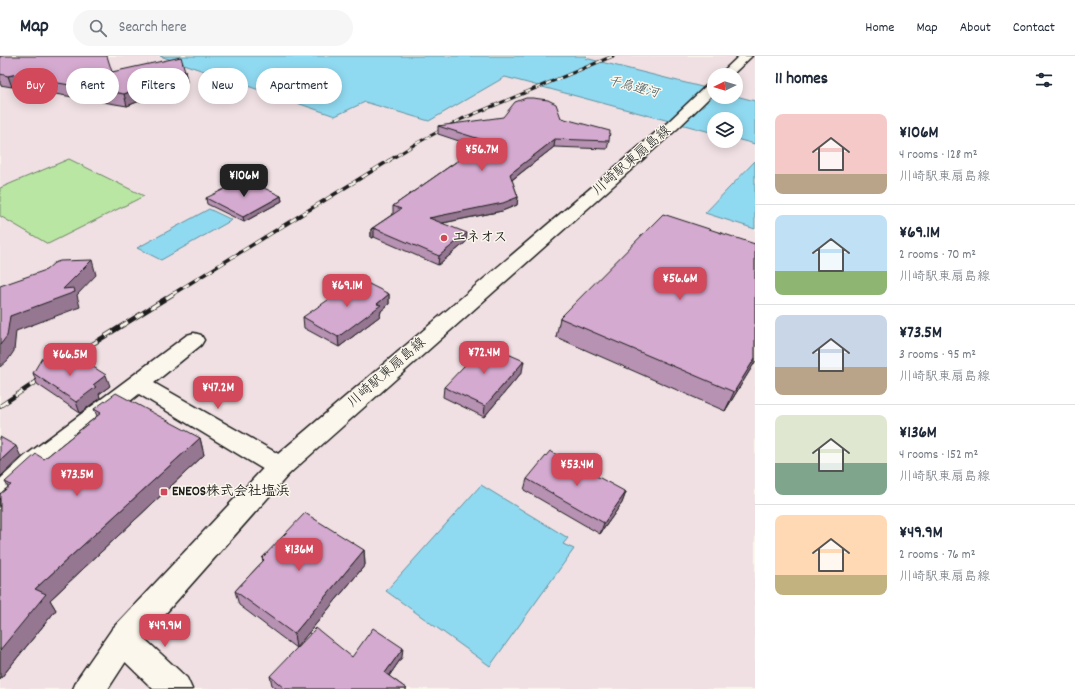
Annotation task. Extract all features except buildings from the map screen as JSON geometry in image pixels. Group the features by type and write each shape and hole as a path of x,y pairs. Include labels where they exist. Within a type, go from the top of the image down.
{"main road":[{"path":"733,68 746,56"},
{"name":"川崎駅東扇島線","path":"89,689 123,639 280,467 672,126 707,93"},
{"path":"0,495 34,463 194,340"},
{"path":"138,383 280,467"},
{"path":"123,639 176,689"}],"shaded area":[{"path":"0,56 160,56 198,69 198,104 248,104 248,86 256,89 256,104 299,104 334,116 365,102 429,121 505,77 707,131 707,148 743,148 743,141 755,144 755,161 705,213 755,229 755,689 0,689"},
{"path":"587,56 755,56 755,101 743,98 743,68 707,68 707,88 584,58"}],"green space":[{"path":"69,159 144,196 48,244 0,216 0,188"}],"water":[{"name":"千鳥運河","path":"160,56 587,56 585,58 707,88 707,104 743,104 743,98 755,101 755,144 743,141 743,112 707,112 707,131 505,77 429,121 365,102 335,116 300,104 342,104 342,68 256,68 256,89 248,86 248,68 198,69"},
{"path":"755,161 755,229 705,213"},
{"path":"209,209 232,220 161,260 137,248"},
{"path":"481,485 568,538 563,544 574,549 490,666 386,591"}],"railway":[{"path":"388,161 417,143 462,119 613,56"},
{"path":"171,295 390,160"},
{"path":"0,406 91,345 173,294"}],"place":[{"name":"エネオス","path":"444,238"},
{"name":"ENEOS株式会社塩浜","path":"164,492"}]}
